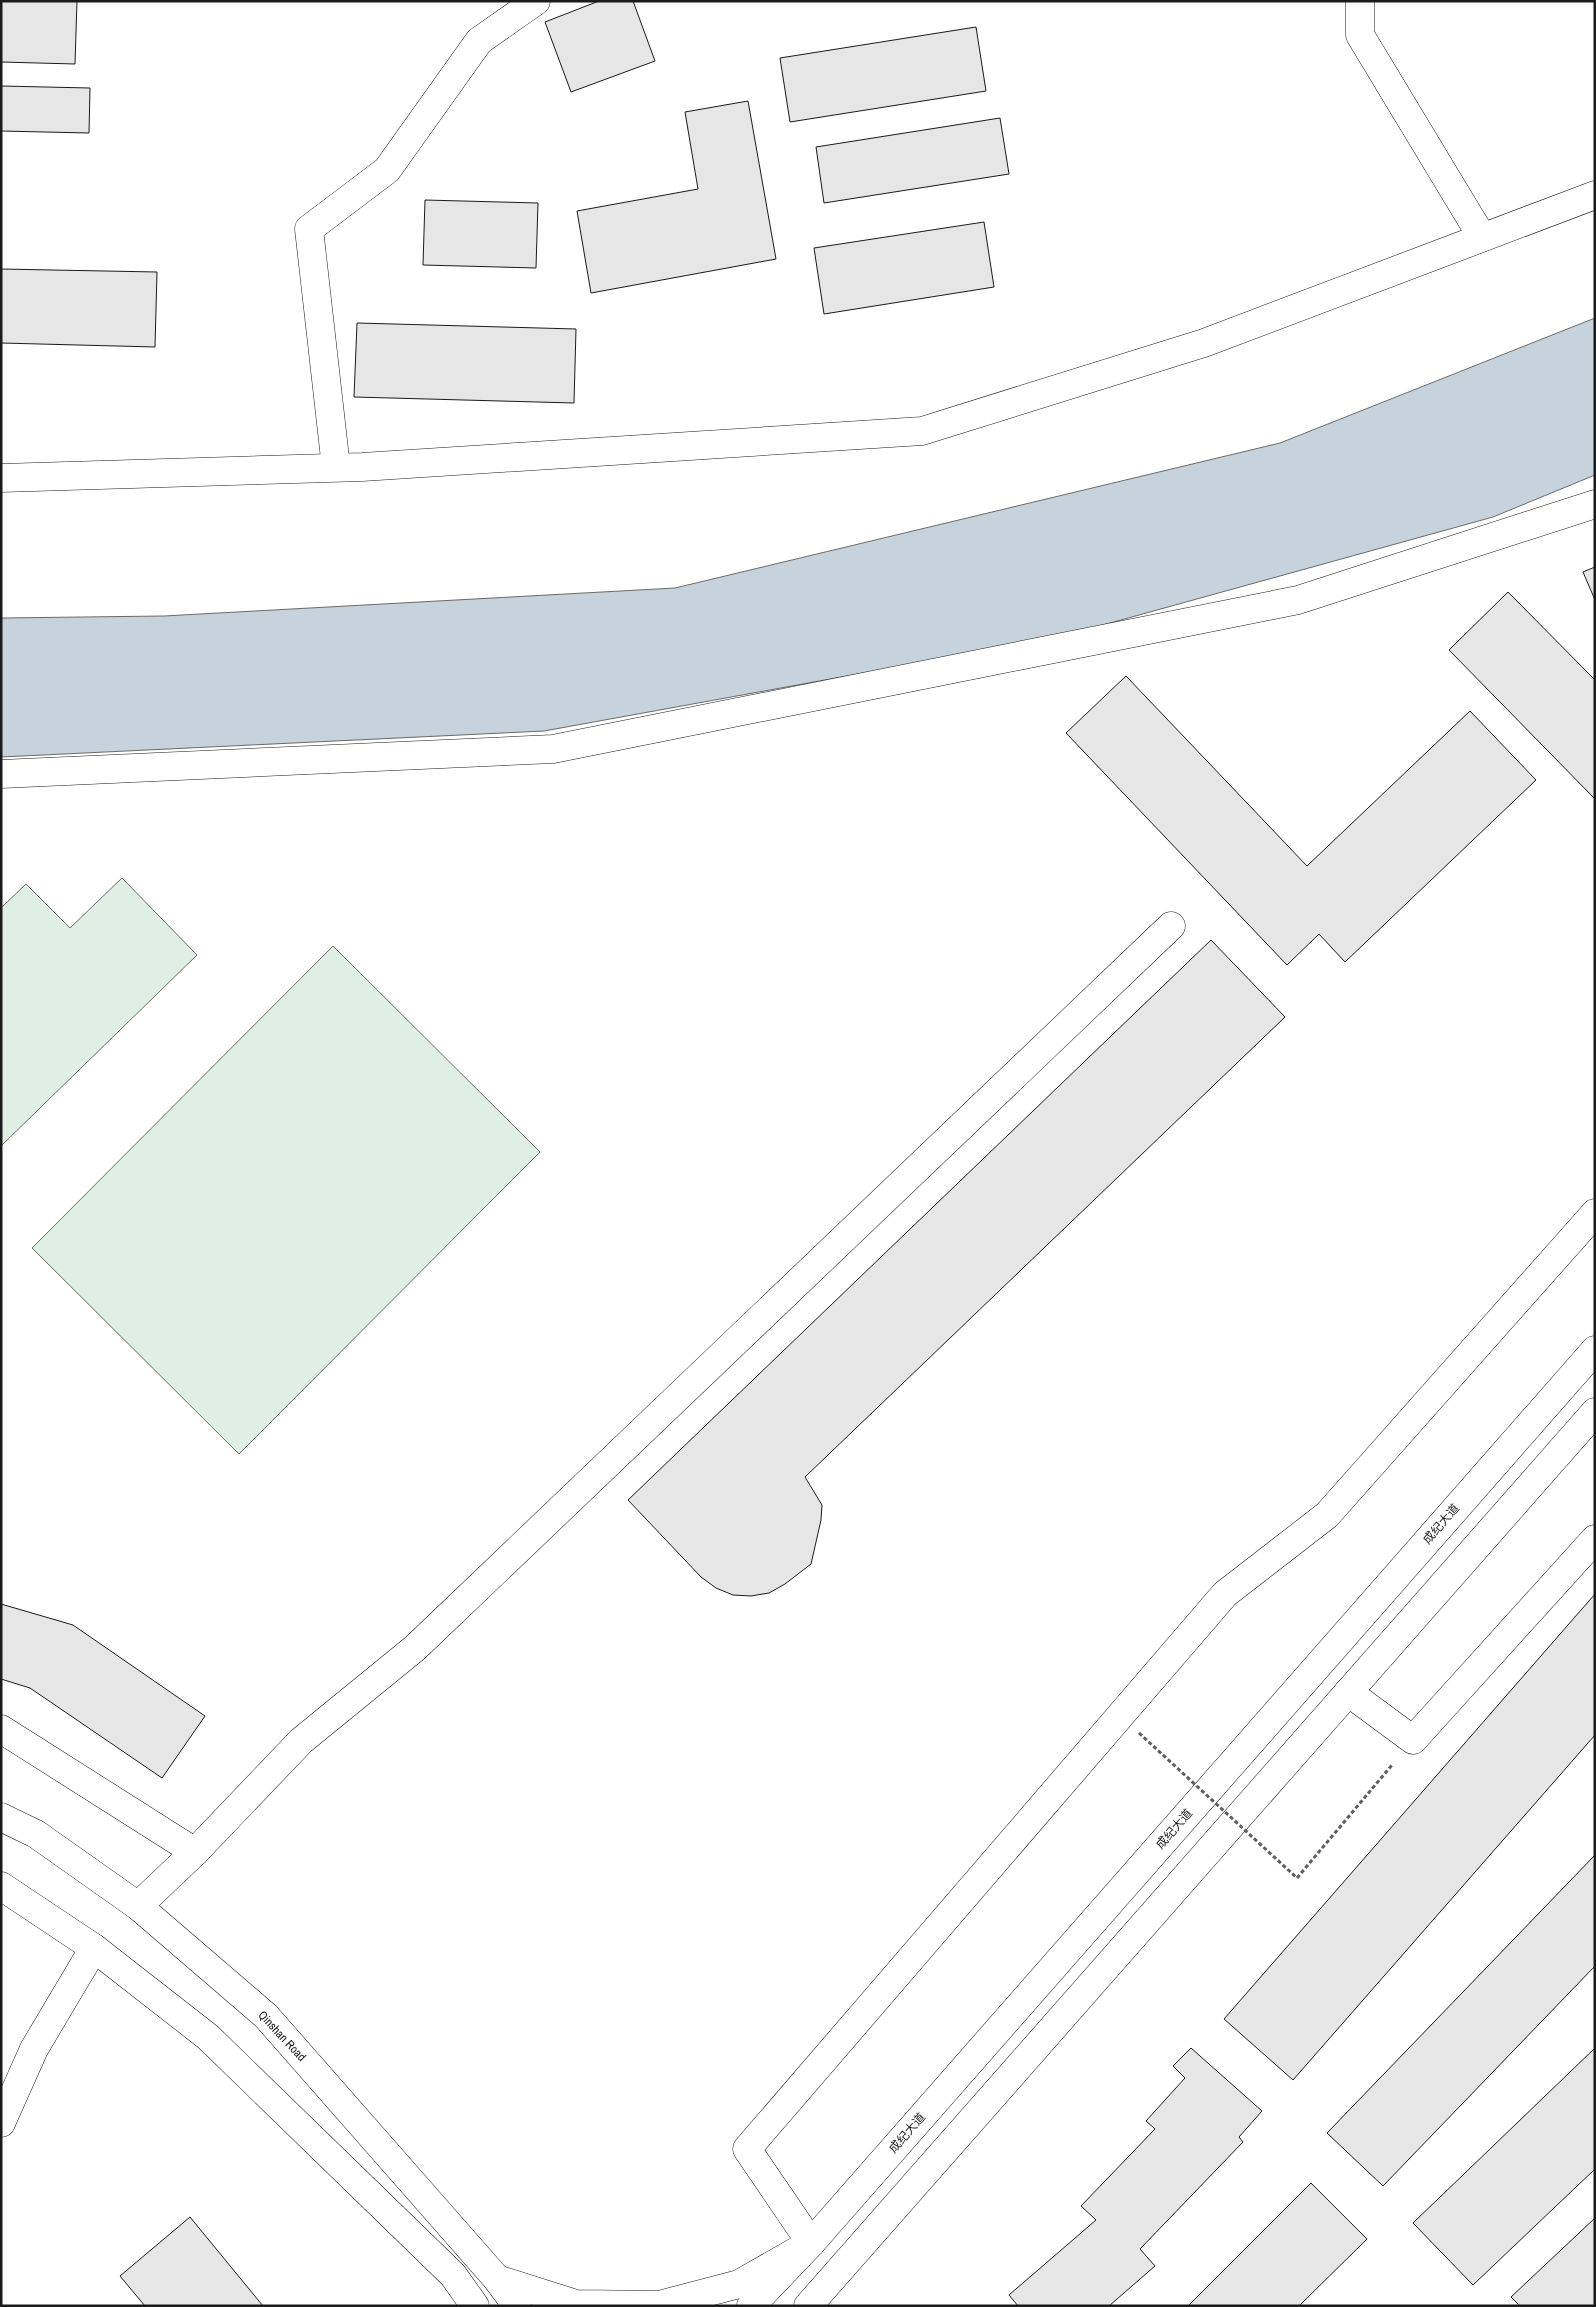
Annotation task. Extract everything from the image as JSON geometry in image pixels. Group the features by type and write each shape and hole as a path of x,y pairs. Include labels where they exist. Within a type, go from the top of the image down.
{"main road":[{"path":"336,467 310,229 387,170 479,41 536,1"},
{"path":"1360,1 1360,35 1482,237"},
{"path":"1,478 336,467 922,431 1204,343 1595,195"},
{"path":"1,774 553,749 1298,600 1595,504"},
{"path":"138,1906 194,1852 301,1741 416,1648 1171,926"},
{"path":"497,2279 576,2304 658,2305 739,2284 811,2243 746,2149 1225,1594 1327,1515 1595,1213"},
{"name":"成纪大道","path":"751,2306 811,2243 1595,1350"},
{"path":"808,2306 1595,1412"},
{"path":"1348,1692 1413,1740 1595,1539"},
{"path":"1,1729 194,1852"},
{"name":"Qinshan Road","path":"1,1817 36,1834 138,1906 266,2016 497,2279 517,2306"},
{"path":"1,1886 94,1948 208,2037 453,2275 475,2306"},
{"path":"1,2123 34,2049 94,1948"},
{"path":"453,2275 462,2306"}],"path":[{"path":"1139,1733 1297,1878 1413,1740"}],"green space":[{"path":"122,878 197,955 1,1146 1,908 26,884 70,928"},
{"path":"333,946 540,1152 239,1454 32,1248"}],"shaded area":[{"path":"1595,318 1595,475 1493,517 1056,638 544,731 1,757 1,618 164,616 675,588 1280,443"}],"building":[{"path":"1,1 77,1 75,64 1,62"},
{"path":"599,1 633,1 655,61 571,92 545,22"},
{"path":"976,27 986,91 790,122 780,58"},
{"path":"1,86 90,88 89,133 1,131"},
{"path":"748,101 776,259 591,293 577,211 698,189 685,112"},
{"path":"1000,118 1009,174 824,203 816,147"},
{"path":"425,200 538,203 536,268 423,265"},
{"path":"984,222 994,287 824,314 814,248"},
{"path":"1,269 157,272 155,347 1,343"},
{"path":"357,323 576,329 574,403 354,397"},
{"path":"1595,567 1595,600 1583,572"},
{"path":"1508,592 1595,680 1595,799 1449,650"},
{"path":"1126,676 1307,866 1470,711 1536,780 1345,962 1319,934 1287,965 1066,733"},
{"path":"1211,940 1285,1017 805,1477 822,1505 821,1520 811,1564 785,1584 769,1593 751,1596 733,1595 716,1588 701,1577 628,1500"},
{"path":"1595,1594 1595,1735 1293,2080 1224,2019"},
{"path":"1,1604 73,1625 205,1716 162,1778 30,1688 1,1679"},
{"path":"1595,1855 1595,1966 1383,2186 1327,2133"},
{"path":"1191,2048 1262,2111 1239,2137 1243,2142 1140,2249 1155,2266 1109,2306 1018,2306 1009,2295 1096,2220 1081,2206 1155,2129 1146,2121 1185,2078 1173,2066"},
{"path":"1595,2048 1595,2169 1473,2285 1413,2223"},
{"path":"1311,2183 1367,2239 1299,2306 1188,2306"},
{"path":"190,2217 263,2306 145,2306 120,2276"},
{"path":"1595,2218 1595,2306 1520,2306 1511,2297"}]}
